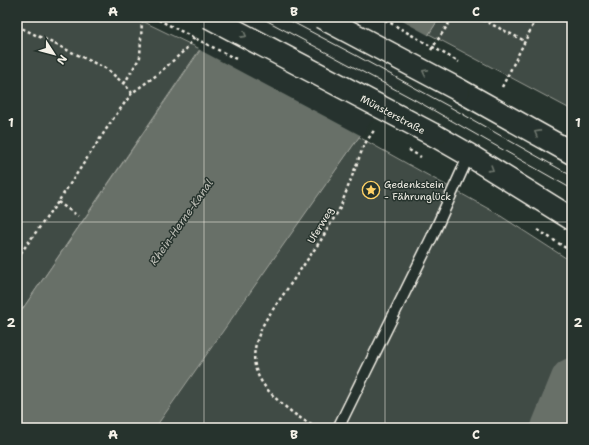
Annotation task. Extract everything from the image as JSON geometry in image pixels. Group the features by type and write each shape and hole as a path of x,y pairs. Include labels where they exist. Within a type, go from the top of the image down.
{"main road":[{"path":"321,17 572,152"},
{"name":"Münsterstraße","path":"205,23 434,135 572,219"}],"lane":[{"path":"338,428 432,237 469,155"}],"path":[{"path":"124,84 140,57 142,21 145,17"},
{"path":"380,17 465,65"},
{"path":"428,54 453,17"},
{"path":"477,17 525,41"},
{"path":"502,87 536,17"},
{"path":"17,258 58,202 132,93 158,74 186,49 205,23"},
{"path":"17,26 107,69 132,93"},
{"name":"Uferweg","path":"317,428 286,408 264,386 255,367 255,345 259,333 266,321 317,246 340,208 364,145 378,125"},
{"path":"58,202 78,216"},
{"path":"538,230 572,252"}],"shaded area":[{"path":"17,17 134,17 200,49 17,317"},
{"path":"440,17 572,17 572,110 429,34"},
{"path":"359,137 496,213 572,262 572,428 152,428"}],"water":[{"name":"Rhein-Herne-Kanal","path":"223,17 440,17 359,137 155,428 17,428 17,317"}],"pier":[{"path":"220,17 395,17 430,36 362,136 198,49"}],"waterway":[{"path":"552,428 572,379"}],"tram line":[{"path":"260,17 417,101 572,189"},
{"path":"283,17 450,107 572,176"}],"place":[{"name":"Gedenkstein - Fährunglück","path":"371,190"}]}
